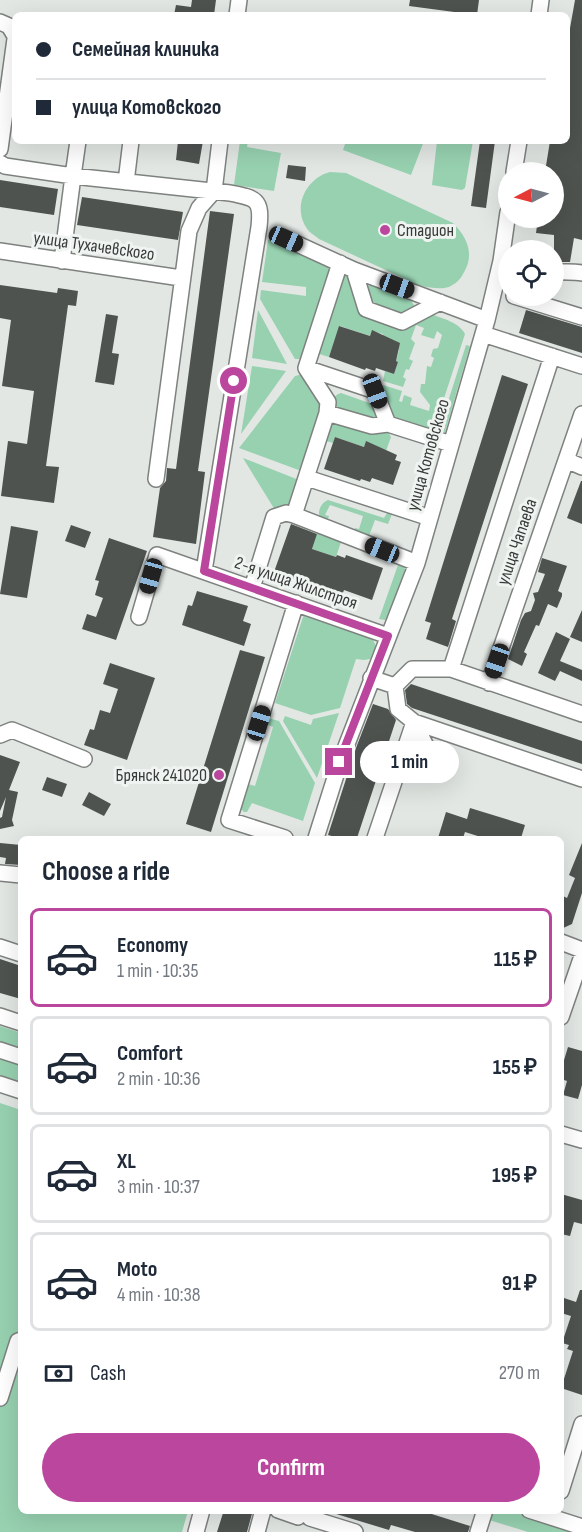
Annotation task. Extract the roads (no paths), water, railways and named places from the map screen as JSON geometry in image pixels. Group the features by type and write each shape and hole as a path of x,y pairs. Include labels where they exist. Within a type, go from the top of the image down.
{"street":[{"path":"0,22 9,26 12,32"},
{"path":"0,149 12,60"},
{"path":"62,261 78,144"},
{"path":"126,182 131,144"},
{"path":"156,479 189,231 199,208 214,191 220,144"},
{"path":"516,162 519,144"},
{"path":"0,163 5,166 73,176 214,191 252,197 258,203 261,211 204,571"},
{"path":"282,237 347,267 440,302 485,327 552,356 582,366"},
{"name":"улица Тухачевского","path":"0,251 182,278"},
{"path":"347,267 366,309 402,322 440,302"},
{"path":"306,368 347,267"},
{"path":"564,272 582,273"},
{"name":"улица Котовского","path":"317,836 339,762 417,563 485,327 498,300"},
{"path":"546,306 582,317"},
{"path":"451,669 552,356"},
{"path":"294,515 327,413 328,402 306,368"},
{"path":"306,368 375,391 388,424"},
{"path":"327,413 372,426 388,424 451,444"},
{"name":"улица Чапаева","path":"489,684 582,414"},
{"path":"566,460 582,467"},
{"path":"307,478 430,518"},
{"path":"252,588 274,517 286,513 417,563"},
{"name":"2-я улица Жилстроя","path":"139,617 156,555 388,636"},
{"path":"262,835 228,820 296,603"},
{"path":"395,686 412,669 451,669 489,684 582,714"},
{"path":"371,678 395,686"},
{"path":"395,686 398,709 414,722 582,779"},
{"path":"414,722 432,756"},
{"path":"376,836 414,722"},
{"path":"0,735 12,730 84,759"},
{"path":"0,873 18,875"},
{"path":"564,943 582,950"},
{"path":"0,947 18,953"},
{"path":"564,998 582,956"},
{"path":"0,1016 18,1022"},
{"path":"0,1050 18,1056"},
{"path":"0,1084 18,1090"},
{"path":"564,1135 582,1140"},
{"path":"0,1398 18,1341"},
{"path":"564,1480 582,1425"},
{"path":"196,1532 201,1514"},
{"path":"256,1532 262,1514"},
{"path":"311,1514 310,1518 355,1532"},
{"path":"478,1532 484,1514"},
{"path":"554,1514 578,1528"}],"place":[{"name":"Стадион","path":"385,230"},
{"name":"Брянск 241020","path":"219,775"}]}
